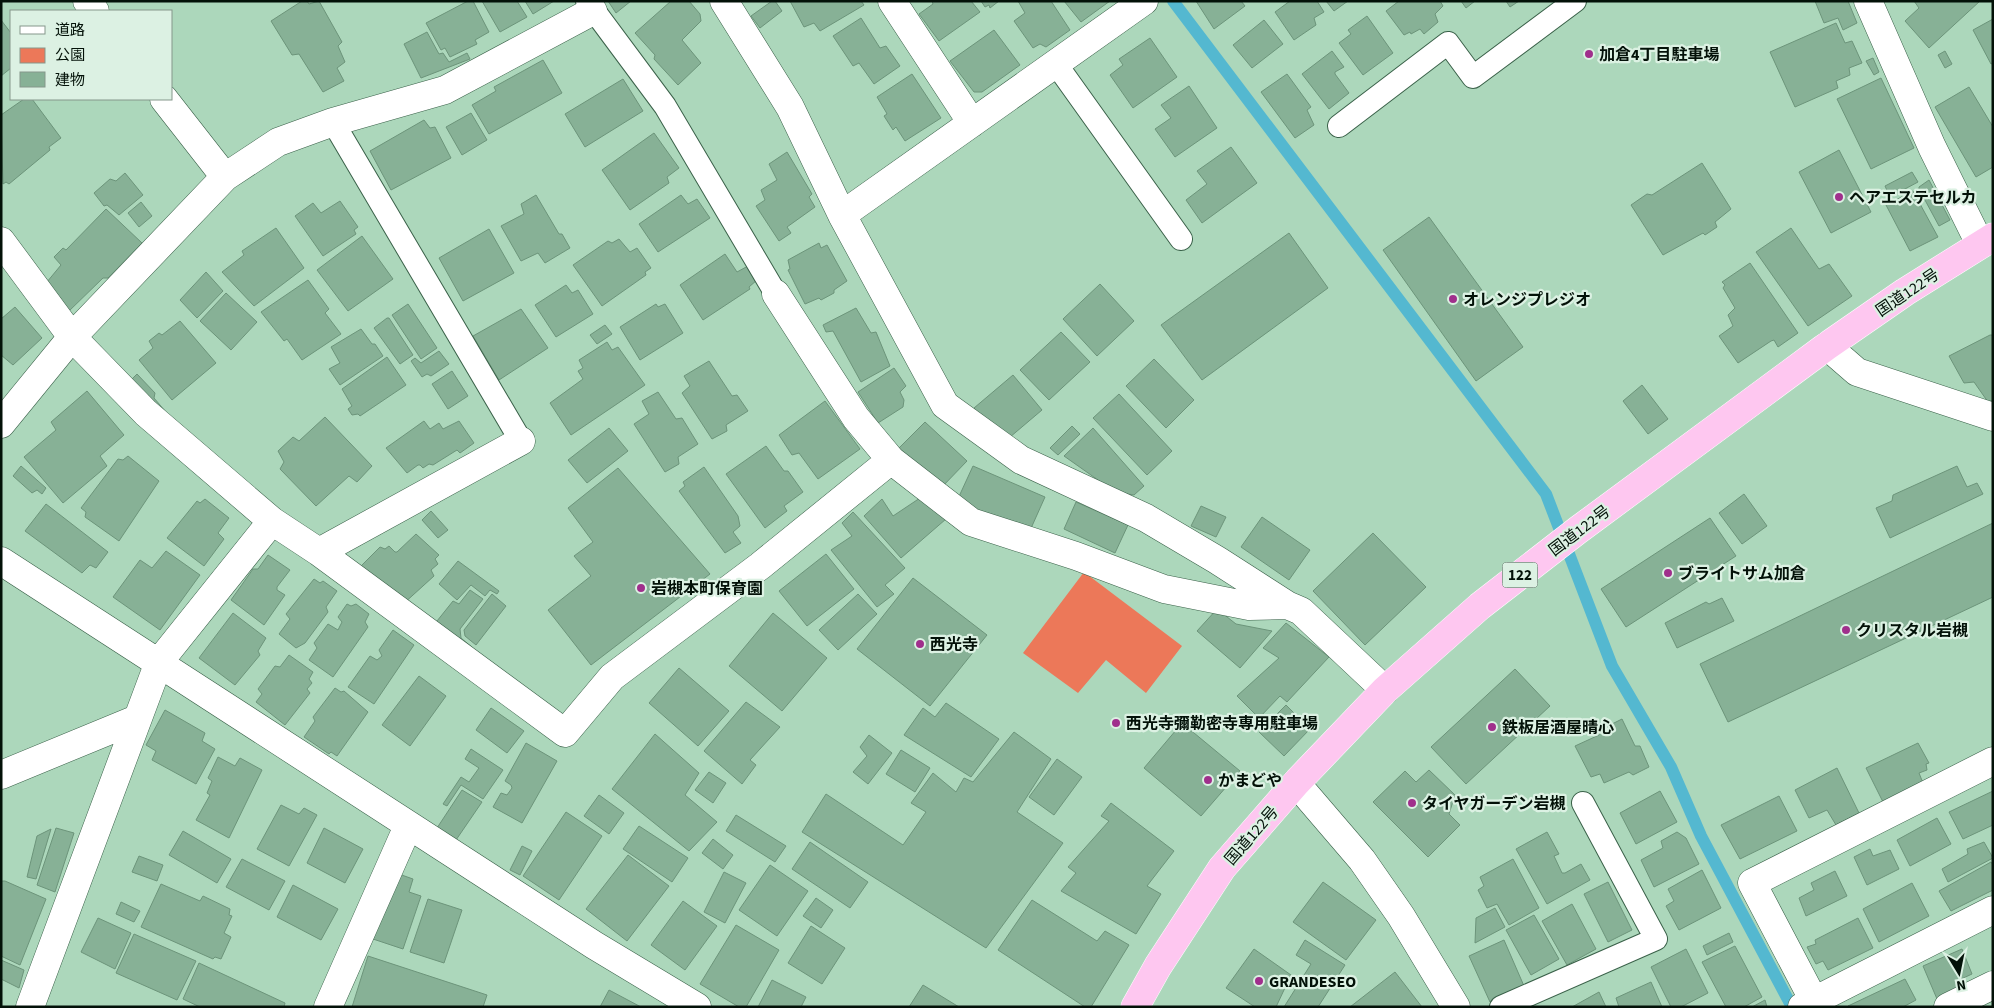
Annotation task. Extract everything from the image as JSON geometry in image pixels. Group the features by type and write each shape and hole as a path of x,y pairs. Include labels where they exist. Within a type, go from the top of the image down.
{"highway":[{"name":"国道122号","path":"1135,1007 1158,966 1222,868 1296,783 1385,690 1480,606 1555,547 1827,346 1986,240"}],"street":[{"path":"724,1 790,107 842,215 945,405 1021,460 1146,518 1217,560 1287,605 1301,611 1385,690"},
{"path":"892,1 972,123"},
{"path":"1868,1 1932,147 1986,240"},
{"path":"842,215 1142,2"},
{"path":"1,424 72,337 225,177 278,142 333,122 445,90 590,6"},
{"path":"165,100 225,177"},
{"path":"1,241 72,337 146,413 272,520 319,552 565,733 612,677 760,566 890,460"},
{"path":"776,294 856,418 890,460 970,522 1076,556 1164,589 1249,606 1287,605"},
{"path":"1827,346 1857,372 1993,417"},
{"path":"319,552 520,441"},
{"path":"30,1007 159,662 272,520"},
{"path":"7,571 159,662 408,826 594,945 697,1007"},
{"path":"1,776 137,718"},
{"path":"1993,761 1752,883 1808,1004 1993,910"},
{"path":"1296,783 1362,860 1401,916 1456,1007"},
{"path":"328,1007 408,826"},
{"path":"1948,1007 1993,985"}],"lane":[{"path":"1339,126 1448,43 1473,77 1576,1"},
{"path":"590,6 665,106 776,294"},
{"path":"1056,64 1182,239"},
{"path":"333,122 520,441"},
{"path":"1501,1007 1656,939 1583,803"}],"green space":[{"path":"1084,572 1182,646 1146,693 1106,660 1078,693 1023,653"}],"building":[{"path":"302,1 307,1 309,4 319,1 342,42 338,46 345,62 337,68 344,81 323,92 299,54 292,55 271,21"},
{"path":"468,1 473,1 489,32 475,40 477,44 450,57 445,48 441,50 426,23"},
{"path":"482,1 517,1 527,17 500,32"},
{"path":"525,1 554,1 533,14"},
{"path":"608,1 631,1 616,13"},
{"path":"671,1 689,1 700,14 701,21 682,40 701,63 678,85 654,59 655,55 635,33"},
{"path":"772,1 775,1 782,11 760,28 751,16"},
{"path":"790,1 861,1 864,5 820,31 814,23 804,27"},
{"path":"932,1 971,1 980,12 939,41 919,14 933,4"},
{"path":"981,1 999,1 990,8 989,5 985,7"},
{"path":"1018,1 1051,1 1070,30 1046,47 1040,44 1033,48 1014,21 1025,13"},
{"path":"1064,1 1110,1 1081,22"},
{"path":"1196,1 1241,1 1245,6 1214,29"},
{"path":"1290,1 1317,1 1324,12 1314,18 1316,25 1294,40 1275,12"},
{"path":"1326,1 1348,1 1334,11"},
{"path":"1399,1 1440,1 1443,6 1435,14 1438,22 1424,34 1420,29 1411,34 1410,32 1404,35 1386,11"},
{"path":"1461,1 1475,1 1466,8"},
{"path":"1506,1 1519,1 1510,7"},
{"path":"1815,1 1848,1 1857,23 1843,30 1838,18 1824,23"},
{"path":"1914,1 1980,1 1929,48 1905,21 1919,8"},
{"path":"1367,16 1393,53 1363,75 1339,43 1351,34 1348,30"},
{"path":"861,18 880,48 886,46 900,66 874,84 859,63 853,66 833,36"},
{"path":"1993,19 1993,63 1991,64 1973,30"},
{"path":"1,20 10,32 10,69 1,76"},
{"path":"1264,20 1283,44 1252,68 1233,45"},
{"path":"1836,23 1845,43 1852,41 1862,63 1849,68 1850,75 1836,81 1838,88 1795,107 1770,52"},
{"path":"994,30 1020,65 982,92 974,92 950,61"},
{"path":"427,32 439,54 443,53 449,62 467,53 470,59 421,78 404,44"},
{"path":"1150,38 1177,77 1133,108 1110,75 1123,65 1119,59"},
{"path":"1332,51 1344,67 1335,72 1335,74 1349,93 1329,109 1302,74"},
{"path":"1945,51 1952,64 1945,68 1938,55"},
{"path":"1873,58 1879,72 1874,75 1866,61"},
{"path":"543,60 562,93 489,134 472,105 496,91 494,87"},
{"path":"912,74 941,118 905,141 896,127 893,130 884,116 887,114 877,97"},
{"path":"1287,74 1311,107 1307,110 1314,125 1295,138 1261,92"},
{"path":"1881,78 1914,148 1871,169 1837,99"},
{"path":"623,79 643,111 585,147 565,114"},
{"path":"1189,86 1217,128 1175,157 1155,129 1171,118 1161,105"},
{"path":"1969,87 1993,127 1993,167 1976,177 1935,107"},
{"path":"23,100 33,100 61,138 49,147 50,150 9,184 6,182 3,184 1,115"},
{"path":"471,113 487,140 462,155 446,127"},
{"path":"424,120 430,128 435,127 451,158 391,190 370,151"},
{"path":"654,133 679,168 667,177 669,183 630,210 602,170"},
{"path":"1231,147 1257,183 1202,223 1186,200 1207,184 1197,171"},
{"path":"1839,150 1871,212 1831,233 1799,172"},
{"path":"787,152 812,194 809,197 815,207 787,227 791,233 779,241 756,206 765,200 761,190 777,180 769,164"},
{"path":"1702,163 1731,209 1715,222 1717,227 1705,235 1703,233 1663,255 1631,205 1647,194 1652,195"},
{"path":"1912,172 1918,182 1890,197 1885,186"},
{"path":"125,173 143,195 119,215 107,205 104,206 94,193 110,179 116,181"},
{"path":"1929,180 1950,220 1939,226 1919,189"},
{"path":"1913,191 1938,237 1910,251 1886,205"},
{"path":"536,195 559,234 562,234 570,248 545,263 538,253 521,261 501,226 524,214 521,204"},
{"path":"681,195 688,204 697,199 710,218 658,252 639,224"},
{"path":"340,201 358,227 354,230 356,234 323,256 295,216 313,203 321,213"},
{"path":"141,202 152,216 139,227 128,213"},
{"path":"106,209 142,243 108,278 103,278 68,312 42,288 61,265 54,257 63,248 66,250"},
{"name":"オレンジプレジオ","path":"1429,217 1523,347 1476,381 1383,250"},
{"path":"276,228 304,268 254,306 222,272 244,255 242,251"},
{"path":"1791,228 1819,269 1829,264 1852,296 1808,326 1756,252"},
{"path":"489,229 514,273 463,301 439,258"},
{"path":"1289,233 1328,288 1202,380 1161,325"},
{"path":"362,236 393,279 348,311 317,270"},
{"path":"619,239 630,252 637,248 651,268 645,272 646,275 602,306 573,265 608,241 612,243"},
{"path":"819,243 821,248 827,245 847,281 834,290 834,293 821,300 819,298 805,304 788,270 790,269 788,260"},
{"path":"725,254 737,272 748,266 757,280 749,287 750,289 703,320 680,285"},
{"path":"1750,263 1798,333 1778,347 1774,340 1771,341 1738,363 1719,336 1733,326 1728,315 1735,308 1723,288 1725,285 1722,282"},
{"path":"206,272 223,291 197,318 180,300"},
{"path":"308,280 329,309 325,313 341,334 302,360 287,339 284,341 261,312"},
{"path":"1100,284 1134,321 1097,356 1063,319"},
{"path":"566,285 572,293 578,290 593,314 556,337 535,305"},
{"path":"226,293 257,322 231,350 200,321"},
{"path":"408,304 437,348 421,359 392,315"},
{"path":"656,304 658,307 665,304 683,333 640,360 620,327"},
{"path":"15,307 42,338 13,365 1,355 1,319"},
{"path":"856,308 871,333 876,332 890,366 861,382 833,331 826,332 823,325"},
{"path":"521,309 548,348 499,380 473,336"},
{"path":"389,318 413,355 400,364 374,328"},
{"path":"180,321 216,363 172,400 139,360 153,348 149,341 159,333 162,335"},
{"path":"605,325 612,334 597,344 590,335"},
{"path":"361,329 383,356 340,385 329,369 340,363 331,347"},
{"path":"1061,332 1090,362 1049,400 1020,370"},
{"path":"1993,335 1993,400 1988,402 1974,382 1964,383 1949,356"},
{"path":"607,342 612,350 618,347 645,385 571,435 550,403 583,379 578,371 583,368 579,360"},
{"path":"439,351 449,364 431,376 427,374 422,377 411,361 415,358 421,363"},
{"path":"387,357 406,385 360,416 358,414 352,415 348,409 352,406 342,389"},
{"path":"1154,359 1194,400 1166,428 1126,386"},
{"path":"709,361 732,396 737,395 748,411 726,425 727,431 712,439 682,393 690,386 684,376"},
{"path":"894,368 906,386 900,392 904,400 903,407 878,423 858,392"},
{"path":"452,371 468,396 448,409 432,384"},
{"path":"137,374 155,393 154,398 166,412 162,415 129,382"},
{"path":"1013,375 1042,410 1003,443 974,408"},
{"path":"1642,385 1668,419 1648,434 1623,401"},
{"path":"87,391 124,435 100,456 107,466 63,503 24,457 56,430 51,422"},
{"path":"658,392 676,419 682,418 698,444 678,457 679,464 665,472 634,424 649,414 642,401"},
{"path":"1119,394 1172,451 1147,475 1093,418"},
{"path":"825,401 860,449 818,479 799,453 792,455 779,435"},
{"path":"325,417 372,466 357,482 349,476 316,506 280,469 284,462 278,451 293,437 299,441"},
{"path":"424,421 430,429 439,423 443,429 459,421 474,443 460,453 457,450 433,465 429,464 423,468 418,465 407,473 386,448"},
{"path":"925,422 967,461 941,488 899,448"},
{"path":"1072,426 1080,434 1058,455 1050,448"},
{"path":"609,428 628,451 587,483 568,460"},
{"path":"1093,428 1144,486 1134,495 1115,492 1064,456"},
{"path":"766,446 784,471 788,471 803,492 784,506 787,511 765,528 726,474"},
{"path":"128,456 159,481 119,541 85,517 86,512 81,508 118,459 123,460"},
{"path":"21,466 46,488 42,494 37,490 32,493 13,476"},
{"path":"973,466 1045,497 1028,535 956,503"},
{"path":"1957,466 1967,487 1977,483 1983,494 1890,538 1876,508 1892,501 1893,495"},
{"path":"704,467 738,516 740,526 733,532 741,543 725,553 679,491 685,486 683,482"},
{"path":"618,468 710,574 591,665 548,610 591,576 574,556 593,542 568,508"},
{"path":"1744,494 1767,526 1742,544 1719,513"},
{"path":"923,496 946,519 901,558 864,516 882,499 893,516"},
{"path":"205,499 229,518 218,533 224,539 204,566 167,538 197,501 200,503"},
{"path":"1076,502 1128,525 1115,553 1064,529"},
{"path":"46,504 108,552 96,568 90,565 82,573 25,531"},
{"path":"1201,506 1226,517 1216,537 1191,526"},
{"path":"431,511 448,530 438,538 422,520"},
{"path":"853,512 905,568 885,585 894,594 877,607 831,550 852,536 842,523"},
{"path":"1262,517 1310,550 1289,580 1241,547"},
{"name":"ブライトサム加倉","path":"1710,518 1736,556 1626,627 1601,589"},
{"name":"クリスタル岩槻","path":"1993,523 1993,597 1728,722 1700,664"},
{"path":"1373,533 1426,587 1365,645 1313,591"},
{"path":"416,534 439,555 435,559 438,564 431,570 434,576 402,605 359,568 380,547 385,549 389,546 397,552"},
{"path":"166,551 200,575 160,630 113,597 140,560 152,568"},
{"path":"826,554 854,589 807,626 779,591"},
{"path":"268,555 290,570 277,587 277,590 285,595 264,625 231,600 253,569 258,569"},
{"path":"458,561 499,591 497,594 490,590 485,596 471,585 457,600 439,584"},
{"path":"913,578 987,635 930,706 857,649"},
{"path":"314,579 320,583 323,581 337,591 326,607 328,612 305,643 296,648 279,634 290,619 286,614"},
{"path":"470,590 483,599 460,629 461,638 473,648 471,651 433,626 453,601 459,604"},
{"path":"492,594 506,606 476,645 465,636 464,630"},
{"path":"858,594 877,614 838,650 819,630"},
{"path":"1722,598 1734,621 1677,648 1665,623 1706,602 1709,604"},
{"path":"347,604 351,606 356,604 369,614 365,622 368,627 333,677 309,660 317,648 314,643 328,624 338,630 342,622 338,617"},
{"path":"1217,609 1236,624 1272,631 1240,668 1197,631"},
{"path":"233,613 266,638 258,651 260,655 235,685 199,658"},
{"path":"773,613 827,658 782,711 729,666"},
{"path":"1286,623 1329,657 1287,702 1280,696 1259,718 1237,696 1279,658 1263,648"},
{"path":"393,630 414,645 374,704 348,687 370,656 377,660 382,656 379,650"},
{"path":"289,655 313,672 309,679 312,683 307,689 310,693 285,725 256,702 262,694 258,689 275,666 280,667"},
{"path":"679,668 729,711 698,746 649,703"},
{"path":"1515,669 1550,706 1466,784 1431,747"},
{"path":"419,676 446,696 410,746 382,725"},
{"path":"335,688 341,692 344,691 368,712 337,756 331,752 329,754 304,737 315,721 313,717"},
{"path":"746,702 780,727 750,760 756,765 742,784 704,751"},
{"path":"946,703 999,739 971,777 904,735 923,708 935,717"},
{"path":"1286,705 1310,729 1284,756 1259,732"},
{"path":"491,708 524,731 507,753 476,730"},
{"path":"165,710 205,733 202,741 215,749 196,784 152,760 156,751 146,745"},
{"path":"1622,719 1635,746 1640,746 1649,767 1633,775 1629,772 1604,783 1600,774 1591,777 1575,746 1599,735 1598,731"},
{"path":"1182,723 1240,771 1201,816 1144,768"},
{"path":"1014,732 1051,759 1017,812 1063,843 986,948 802,832 826,794 903,845 926,812 911,803 933,773 956,792 964,778 973,782"},
{"path":"655,734 699,773 685,795 717,822 689,851 612,789"},
{"path":"869,735 892,753 868,784 853,772 867,756 860,747"},
{"path":"526,743 557,761 522,823 493,807 501,793 507,795 512,788 505,781"},
{"path":"1918,743 1929,763 1926,764 1927,770 1919,773 1923,783 1883,802 1866,768"},
{"path":"471,749 503,770 483,799 461,785 447,806 443,804 461,777 469,782 479,768 465,759"},
{"path":"901,750 930,768 915,792 886,774"},
{"path":"218,757 235,766 240,758 262,770 229,838 196,820 210,795 207,793 212,781 208,778"},
{"path":"1057,759 1082,777 1054,815 1029,797"},
{"path":"1837,768 1859,813 1836,825 1827,810 1809,818 1795,790"},
{"path":"1429,770 1455,795 1449,814 1460,825 1428,857 1373,802 1405,771 1416,782"},
{"path":"709,772 726,783 713,803 695,790"},
{"path":"462,790 482,802 456,840 437,828"},
{"path":"1660,791 1677,822 1636,844 1620,813"},
{"path":"1993,791 1993,825 1963,839 1949,812"},
{"path":"599,795 624,813 609,834 584,816"},
{"path":"1779,796 1797,831 1740,859 1721,825"},
{"path":"1111,803 1174,851 1147,886 1161,894 1136,934 1061,891 1076,873 1068,867 1109,821 1101,816"},
{"path":"281,805 299,814 304,808 317,815 289,866 257,849"},
{"path":"566,812 602,836 559,900 523,876"},
{"path":"736,815 786,846 775,862 726,831"},
{"path":"1937,818 1951,844 1910,866 1897,840"},
{"path":"639,826 688,858 672,882 623,849"},
{"path":"56,828 74,833 55,892 37,885"},
{"path":"324,828 363,849 345,883 307,863"},
{"path":"51,829 36,879 27,877 37,836"},
{"path":"183,831 231,859 217,883 169,855"},
{"path":"1547,832 1559,854 1554,856 1562,873 1581,864 1590,880 1547,904 1516,849"},
{"path":"1677,832 1686,838 1699,864 1654,887 1641,860 1663,848 1661,841"},
{"path":"713,839 733,855 723,869 702,853"},
{"path":"810,842 868,882 850,908 792,869"},
{"path":"1984,842 1993,858 1948,882 1942,869 1968,854 1967,849"},
{"path":"522,846 532,851 520,875 510,870"},
{"path":"1870,849 1873,856 1890,850 1899,869 1867,885 1854,857"},
{"path":"628,855 669,886 627,941 586,909"},
{"path":"139,856 163,865 157,881 132,872"},
{"path":"242,859 285,881 269,910 226,887"},
{"path":"1513,859 1539,908 1509,925 1497,904 1487,908 1478,890 1484,886 1480,877"},
{"path":"1991,862 1993,865 1993,890 1951,911 1939,891"},
{"path":"770,865 808,891 777,936 739,910"},
{"path":"1702,870 1721,908 1679,930 1666,906 1674,901 1668,889"},
{"path":"1835,871 1847,896 1806,916 1799,898 1814,890 1811,883"},
{"path":"724,872 746,883 725,923 704,912"},
{"path":"396,873 413,879 409,892 421,896 403,949 373,939"},
{"path":"1,881 46,899 20,965 1,956"},
{"path":"1323,882 1376,920 1346,960 1293,922"},
{"path":"1608,882 1632,930 1608,942 1584,894"},
{"path":"1912,883 1929,916 1879,942 1863,909"},
{"path":"161,884 200,901 203,896 230,909 229,915 232,916 224,933 231,937 221,959 215,957 213,959 141,927"},
{"path":"293,885 338,909 321,940 277,917"},
{"path":"816,898 833,910 821,928 803,916"},
{"path":"428,899 462,910 444,963 410,952"},
{"path":"1032,900 1097,941 1105,931 1129,945 1091,1007 1085,1007 998,950"},
{"path":"683,901 717,926 685,970 651,945"},
{"path":"121,902 140,911 134,922 116,914"},
{"path":"1572,904 1596,949 1567,965 1542,921"},
{"path":"1495,908 1505,927 1475,943 1476,918"},
{"path":"1534,915 1559,959 1531,975 1506,930"},
{"path":"98,918 131,933 115,969 81,952"},
{"path":"1858,918 1873,948 1828,970 1823,961 1816,964 1807,947 1816,944 1815,940"},
{"path":"736,925 779,950 746,1007 739,1007 700,984"},
{"path":"811,926 845,948 822,984 788,963"},
{"path":"1729,933 1733,942 1707,955 1703,946"},
{"path":"134,934 196,961 177,1000 116,973"},
{"path":"1305,940 1345,965 1318,1007 1284,1007 1311,964 1296,955"},
{"path":"1504,940 1524,986 1490,1002 1469,956"},
{"path":"1735,946 1762,997 1744,1007 1726,1007 1702,962"},
{"name":"GRANDESEO","path":"1254,949 1291,975 1276,1007 1255,1007 1226,988"},
{"path":"1686,949 1708,993 1681,1007 1671,1007 1651,967"},
{"path":"1962,949 1972,974 1959,980 1961,988 1937,999 1923,966"},
{"path":"368,956 487,995 483,1007 352,1007"},
{"path":"1,960 24,970 19,988 1,979"},
{"path":"199,963 285,1003 284,1007 200,1007 183,999"},
{"path":"1395,972 1422,1007 1350,1007"},
{"path":"1905,979 1916,1000 1903,1007 1848,1006"},
{"path":"772,980 806,997 801,1007 758,1007"},
{"path":"1651,982 1662,1007 1619,1007 1616,998"},
{"path":"923,985 959,1007 909,1007"},
{"path":"609,990 641,1007 600,1007"},
{"path":"1599,992 1606,1007 1572,1007"},
{"path":"1765,1000 1767,1007 1752,1007"}],"waterway":[{"path":"1173,1 1546,494 1612,666 1671,767 1701,836 1792,1007"}],"place":[{"name":"加倉4丁目駐車場","path":"1589,54"},
{"name":"ヘアエステセルカ","path":"1839,197"},
{"name":"オレンジプレジオ","path":"1453,299"},
{"name":"ブライトサム加倉","path":"1668,573"},
{"name":"岩槻本町保育園","path":"641,588"},
{"name":"クリスタル岩槻","path":"1846,630"},
{"name":"西光寺","path":"920,644"},
{"name":"西光寺彌勒密寺専用駐車場","path":"1116,723"},
{"name":"鉄板居酒屋晴心","path":"1492,727"},
{"name":"かまどや","path":"1208,780"},
{"name":"タイヤガーデン岩槻","path":"1412,803"},
{"name":"GRANDESEO","path":"1259,981"}]}
